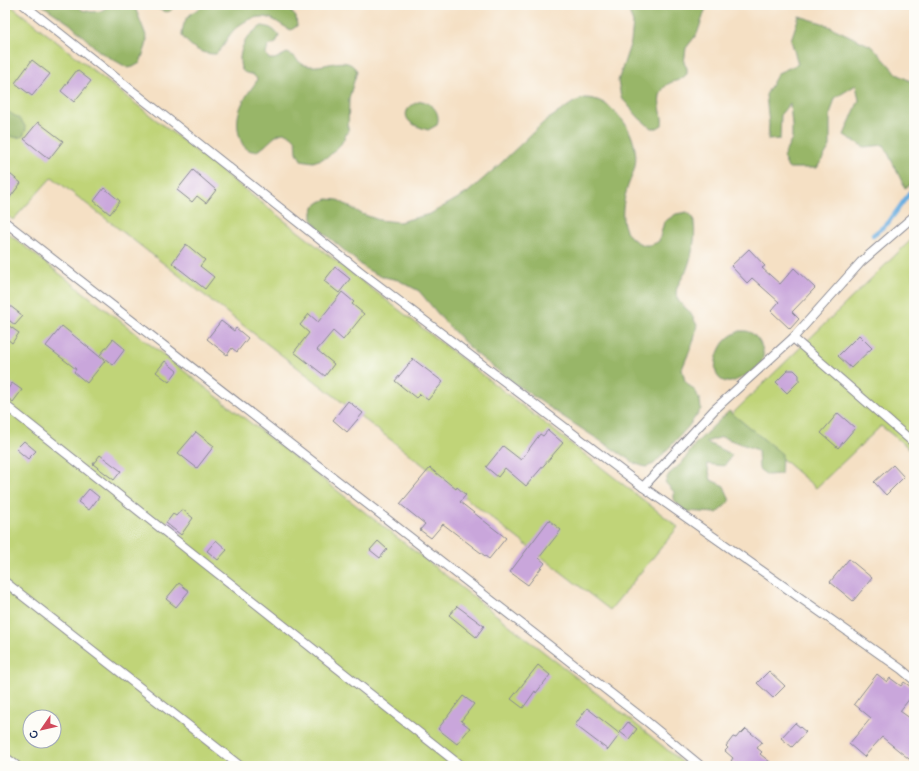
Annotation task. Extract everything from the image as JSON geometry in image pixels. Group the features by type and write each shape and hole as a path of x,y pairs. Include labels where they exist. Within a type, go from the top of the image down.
{"lane":[{"path":"24,5 362,273 643,487 901,669 914,680"},
{"path":"643,487 714,410 793,338 861,262 914,216"},
{"path":"5,222 645,720 701,766"},
{"path":"793,338 914,444"},
{"path":"5,405 461,766"},
{"path":"5,582 240,766"},
{"path":"5,756 17,766"}],"green space":[{"path":"5,5 10,5 678,527 610,610 52,177 13,220 5,214"},
{"path":"42,5 77,5 82,10 92,12 101,11 110,5 134,5 147,38 140,63 128,68 100,52 70,24"},
{"path":"152,5 174,5 170,11 167,12"},
{"path":"206,5 285,5 296,17 297,26 291,30 266,17 253,18 237,27 216,54 205,53 197,50 182,36 184,24 188,16"},
{"path":"629,5 707,5 697,34 686,48 684,63 687,68 687,74 679,80 668,84 663,89 660,99 662,125 657,128 651,128 639,118 621,97 618,81 631,42 633,23 629,11"},
{"path":"799,16 822,23 873,47 897,74 914,83 914,183 905,188 884,145 864,147 844,135 859,100 856,85 835,98 830,115 830,146 817,168 788,168 783,157 792,139 790,103 781,114 780,139 768,140 769,124 766,95 778,73 798,64 791,40"},
{"path":"262,26 272,29 279,36 276,43 268,46 266,54 269,59 275,59 287,53 305,65 320,66 341,62 347,63 357,71 349,98 348,131 341,144 328,157 313,162 301,160 297,152 295,140 285,133 275,137 265,146 255,151 245,148 242,144 238,128 239,111 257,79 253,75 243,72 240,66 240,58 242,47 246,39 249,35"},
{"path":"584,98 598,100 609,106 627,126 632,137 636,161 624,199 623,216 627,232 632,238 644,245 652,244 659,241 664,222 676,214 687,212 693,217 695,230 694,243 687,269 677,288 676,296 689,311 697,325 694,340 682,369 685,381 696,392 700,401 701,409 688,427 654,464 646,467 636,464 514,383 474,352 444,321 419,291 398,280 380,276 366,269 318,228 312,219 312,212 315,206 327,199 338,200 362,214 379,220 399,222 430,214 467,193 544,122 574,102"},
{"path":"422,101 433,107 438,117 437,125 428,130 410,122 406,115 408,108"},
{"path":"5,108 19,118 24,124 26,129 23,136 13,137 5,132"},
{"path":"5,231 632,721 687,766 5,766"},
{"path":"914,237 914,452 881,426 816,488 731,415"},
{"path":"740,331 746,331 758,339 761,344 763,359 752,372 734,381 727,382 721,380 717,376 717,358 725,341 730,336"},
{"path":"729,411 782,454 781,474 767,475 759,469 758,450 722,437 706,442 732,455 724,466 707,464 711,480 724,486 730,501 717,513 685,511 674,500 674,492 665,482 669,474 682,463 695,444"}],"building":[{"path":"32,60 50,74 32,96 15,83"},
{"path":"77,70 91,81 74,102 61,91"},
{"path":"38,122 63,141 49,159 24,139"},
{"path":"5,170 21,183 5,204"},
{"path":"193,170 216,190 206,203 197,196 192,202 177,190"},
{"path":"104,188 120,201 110,214 94,201"},
{"path":"186,244 205,260 200,266 214,277 205,289 172,263"},
{"path":"749,249 765,266 762,268 780,284 794,268 815,288 792,312 799,319 790,329 771,311 779,302 752,278 747,283 731,266"},
{"path":"335,267 350,279 339,293 324,281"},
{"path":"342,292 354,302 352,304 364,314 343,340 333,331 317,350 334,364 325,376 294,352 309,333 300,325 309,314 318,322"},
{"path":"5,302 23,316 15,325 5,317"},
{"path":"221,321 234,331 236,328 248,338 237,352 232,348 227,355 207,339"},
{"path":"5,323 19,333 12,343 5,337"},
{"path":"62,326 105,361 87,383 74,372 76,369 46,346"},
{"path":"859,335 872,348 851,368 838,356"},
{"path":"113,339 125,349 113,365 100,355"},
{"path":"413,359 443,382 428,400 420,394 416,398 395,381"},
{"path":"165,361 177,371 169,382 156,372"},
{"path":"788,370 794,370 799,375 799,381 787,393 776,382"},
{"path":"12,383 22,390 13,402 5,396 5,393"},
{"path":"348,401 363,413 347,432 333,420"},
{"path":"838,413 855,428 838,448 821,433"},
{"path":"548,430 563,443 526,486 505,468 498,477 486,467 503,446 521,460 540,434 543,436"},
{"path":"196,432 214,446 197,468 178,453"},
{"path":"24,441 36,451 28,459 16,449"},
{"path":"100,455 121,471 114,480 93,464"},
{"path":"893,465 904,477 886,495 874,482"},
{"path":"430,468 456,489 457,487 466,495 460,502 506,538 489,559 443,524 431,538 420,530 425,524 400,504"},
{"path":"89,489 99,497 89,510 78,502"},
{"path":"182,509 193,518 181,535 166,523 173,514 176,516"},
{"path":"549,520 561,530 539,558 545,563 528,585 510,572"},
{"path":"216,540 227,550 218,560 207,551"},
{"path":"378,541 387,549 380,558 370,550"},
{"path":"849,559 872,578 853,601 830,582"},
{"path":"179,583 189,591 176,607 166,599"},
{"path":"457,606 484,626 476,637 449,615"},
{"path":"538,665 550,675 536,693 535,691 523,708 511,699"},
{"path":"769,671 785,686 773,698 757,683"},
{"path":"877,674 887,682 890,678 901,686 904,682 914,689 914,693 900,711 914,721 914,763 882,737 864,757 849,744 871,718 854,704"},
{"path":"463,696 474,704 461,721 470,728 457,744 438,729"},
{"path":"587,708 620,734 608,750 575,725"},
{"path":"628,722 637,729 629,739 620,732"},
{"path":"795,723 806,732 792,747 781,738"},
{"path":"746,729 762,742 757,748 762,752 760,754 775,766 737,766 731,761 733,758 725,751 728,748 726,746 733,737 736,738"}],"waterway":[{"path":"873,235 888,223 914,187"}]}
